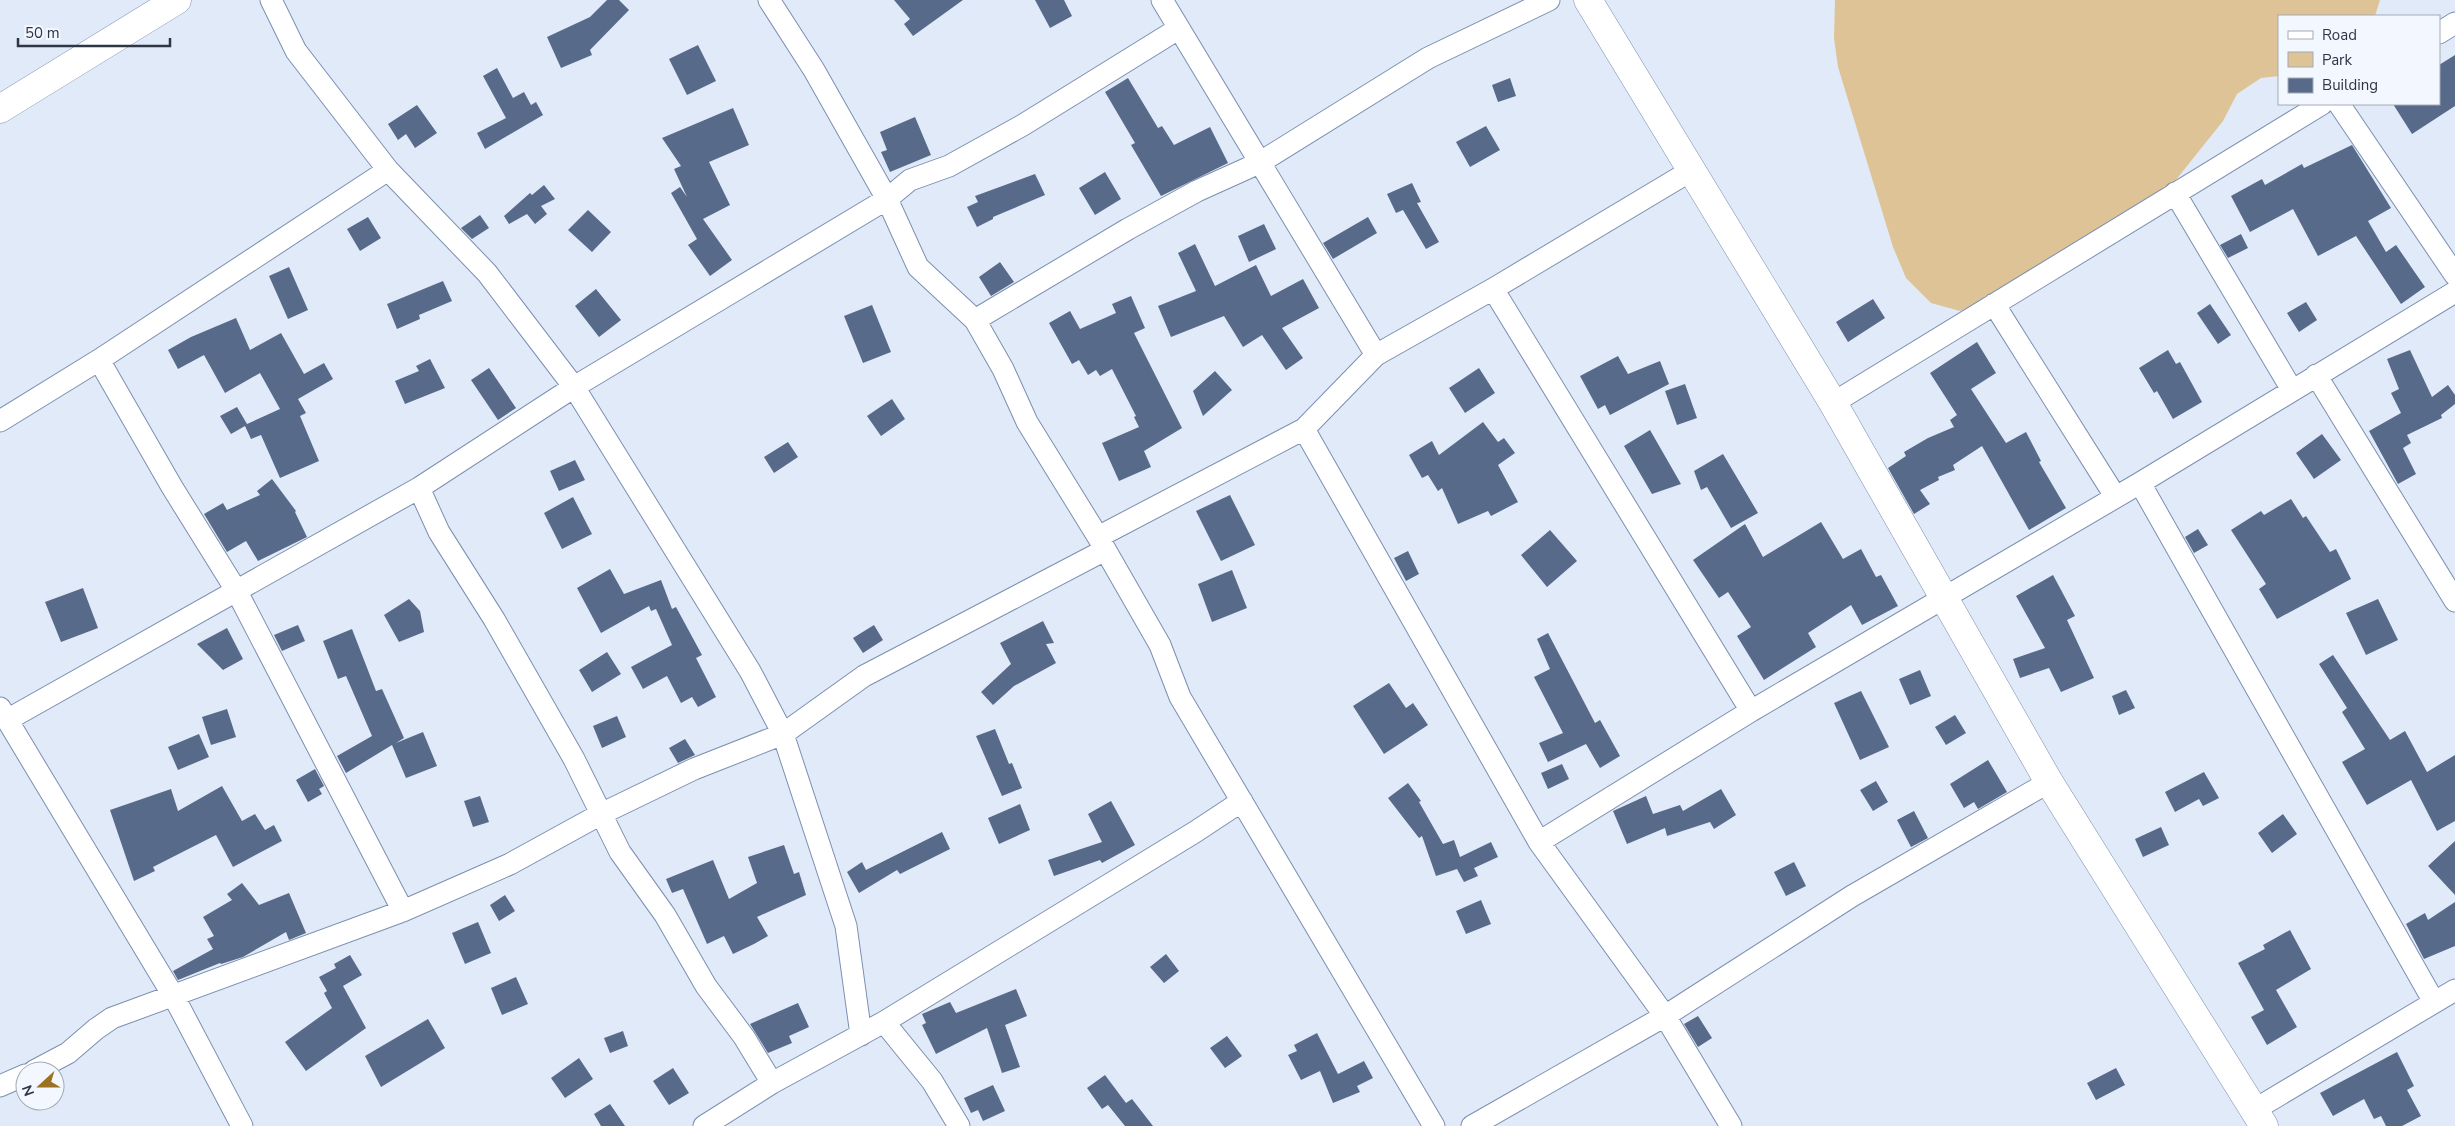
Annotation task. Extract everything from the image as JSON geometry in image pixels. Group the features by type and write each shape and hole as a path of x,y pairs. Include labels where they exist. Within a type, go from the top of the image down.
{"street":[{"path":"0,109 178,0"},
{"path":"271,0 296,51 388,170 487,273 574,387 750,671 783,734 846,926 861,1035"},
{"path":"769,0 814,70 887,199 918,267 975,320 1003,369 1028,422 1102,544 1160,645 1180,697 1434,1126"},
{"path":"1162,0 1376,354"},
{"path":"975,320 1128,228 1198,191 1259,163 1428,58 1549,0"},
{"path":"1588,0 1832,403 2049,782 2259,1118 2455,990"},
{"path":"2440,32 2455,23"},
{"path":"242,1126 174,997 4,714 236,590 419,488 574,387 887,199 910,180 949,166 1023,125 1178,29"},
{"path":"1832,403 2320,105"},
{"path":"2340,105 2455,275"},
{"path":"0,421 99,360 388,170"},
{"path":"53,1061 68,1053 112,1018 403,912 510,864 601,814 694,768 783,734 864,676 1102,544 1304,428 1376,354 1493,289 1692,170"},
{"path":"2175,192 2292,390"},
{"path":"1493,289 1751,711"},
{"path":"1539,842 1751,711 1942,597 2140,483 2455,292"},
{"path":"1994,304 2115,496"},
{"path":"99,360 172,487 236,590 403,912"},
{"path":"2316,375 2455,601"},
{"path":"1304,428 1539,842 1665,1016 1731,1126"},
{"path":"2140,483 2434,1002"},
{"path":"419,488 439,532 504,635 574,759 620,852 638,880 665,915 706,986 744,1037 772,1083"},
{"path":"1472,1126 1665,1016 1852,896 2049,782"},
{"path":"704,1126 772,1083 884,1022 1195,832 1242,801"},
{"path":"884,1022 932,1082 959,1126"},
{"path":"0,1086 15,1079"}],"green space":[{"path":"1835,0 2380,0 2375,15 2278,15 2278,76 2261,78 2237,94 2223,121 2163,196 2017,291 1960,311 1931,303 1906,278 1893,247 1838,67 1834,38"}],"building":[{"path":"607,0 619,0 629,10 590,50 592,55 561,68 547,37 590,17"},
{"path":"894,0 963,0 913,36 904,24 910,19"},
{"path":"1035,0 1064,0 1072,16 1050,28"},
{"path":"698,45 716,81 687,95 669,59"},
{"path":"2455,55 2455,106 2412,134 2394,105 2440,105 2440,64"},
{"path":"497,68 513,98 524,92 531,105 536,102 543,115 485,149 477,133 506,118 483,76"},
{"path":"1128,78 1158,128 1162,126 1174,145 1210,127 1228,163 1161,196 1131,145 1135,143 1105,92"},
{"path":"1510,78 1516,96 1498,102 1492,85"},
{"path":"417,105 437,133 415,148 406,134 398,140 388,124"},
{"path":"733,108 749,145 709,162 730,205 703,219 732,260 710,276 688,245 697,239 671,193 680,187 687,197 674,169 681,166 662,138"},
{"path":"915,117 931,155 890,172 881,152 887,150 880,132"},
{"path":"1486,126 1500,150 1470,167 1456,142"},
{"path":"2352,145 2391,208 2368,221 2386,252 2396,245 2425,287 2401,304 2356,236 2318,256 2293,209 2250,232 2231,196 2262,179 2265,185 2302,164 2304,168"},
{"path":"1105,172 1121,199 1095,215 1079,188"},
{"path":"1035,174 1045,195 993,217 993,219 977,227 967,207 978,202 975,196"},
{"path":"1412,183 1421,202 1417,203 1439,242 1426,249 1403,210 1396,213 1387,194"},
{"path":"544,185 555,199 541,206 547,214 535,224 527,214 509,224 504,216 530,193 532,195"},
{"path":"588,210 611,232 592,252 568,230"},
{"path":"480,215 489,228 472,239 461,228"},
{"path":"368,217 381,238 360,251 347,229"},
{"path":"1368,217 1377,233 1333,259 1323,243"},
{"path":"1264,224 1276,249 1249,262 1238,236"},
{"path":"2241,234 2248,248 2228,258 2220,245"},
{"path":"1195,244 1215,286 1256,265 1271,296 1303,279 1319,308 1282,328 1303,358 1286,370 1262,335 1243,347 1224,316 1171,337 1158,306 1196,291 1178,253"},
{"path":"1000,262 1014,282 991,296 979,277"},
{"path":"289,267 308,310 288,319 269,276"},
{"path":"443,281 452,301 419,315 420,319 397,329 387,304"},
{"path":"596,289 621,320 599,337 575,306"},
{"path":"1131,296 1145,328 1134,333 1182,428 1144,451 1151,467 1119,481 1102,443 1139,427 1134,417 1136,416 1112,369 1100,376 1096,370 1088,375 1079,360 1072,364 1049,323 1070,311 1080,329 1116,313 1112,304"},
{"path":"1873,299 1885,318 1848,342 1836,322"},
{"path":"2306,302 2317,320 2299,332 2287,313"},
{"path":"2210,304 2231,335 2218,344 2197,313"},
{"path":"872,305 891,352 863,363 844,316"},
{"path":"236,318 250,350 281,333 304,374 324,363 333,379 298,399 306,413 300,416 319,461 280,478 261,435 251,439 245,426 231,434 220,416 237,407 247,424 280,409 260,373 225,393 204,355 178,369 168,350 191,337"},
{"path":"1977,342 1996,373 1971,389 2006,443 2026,432 2041,461 2039,462 2066,508 2029,530 1982,446 1953,465 1955,470 1938,477 1939,480 1920,490 1930,504 1914,514 1888,468 1906,456 1904,452 1928,438 1954,427 1950,420 1957,415 1930,373"},
{"path":"2168,350 2176,364 2180,362 2202,402 2173,419 2157,391 2154,393 2139,368"},
{"path":"2410,350 2432,397 2448,385 2455,395 2455,404 2441,415 2442,418 2407,435 2411,443 2403,448 2416,474 2398,484 2369,431 2401,413 2391,393 2399,389 2387,359"},
{"path":"1618,356 1628,374 1660,361 1669,384 1610,415 1605,405 1598,409 1580,376"},
{"path":"430,359 445,388 405,404 395,381 419,371 416,366"},
{"path":"489,368 516,408 498,420 471,380"},
{"path":"1479,368 1495,393 1465,413 1449,388"},
{"path":"1215,371 1232,390 1203,416 1193,391"},
{"path":"1685,384 1697,418 1677,425 1665,391"},
{"path":"892,399 905,419 881,436 867,416"},
{"path":"1483,422 1498,442 1504,438 1515,453 1498,465 1518,502 1491,516 1488,511 1458,524 1442,488 1438,491 1428,475 1422,478 1409,455 1432,441 1439,455"},
{"path":"1650,430 1681,484 1652,494 1624,446"},
{"path":"2322,434 2341,460 2314,479 2296,453"},
{"path":"788,442 798,457 774,473 764,457"},
{"path":"1723,454 1758,513 1731,528 1707,487 1701,490 1694,471"},
{"path":"575,460 585,480 559,491 550,471"},
{"path":"272,479 296,511 307,537 258,561 246,541 227,552 204,514 223,503 227,510 260,495 257,491"},
{"path":"1230,495 1255,545 1221,561 1196,511"},
{"path":"573,497 592,534 562,549 544,513"},
{"path":"2291,499 2303,518 2306,516 2330,552 2336,549 2351,579 2277,619 2259,589 2266,584 2231,530 2261,511 2264,515"},
{"path":"1821,522 1843,559 1861,549 1876,577 1881,575 1898,606 1862,625 1851,605 1808,633 1816,647 1764,680 1737,636 1751,627 1728,592 1719,598 1693,560 1745,524 1763,557"},
{"path":"2198,529 2208,545 2194,553 2185,537"},
{"path":"1550,530 1577,561 1547,587 1521,555"},
{"path":"1408,551 1419,574 1406,581 1394,558"},
{"path":"610,569 624,594 661,580 672,609 676,607 702,655 696,658 716,697 698,707 692,697 681,703 667,676 643,689 631,667 672,645 656,609 651,611 649,606 601,633 577,588"},
{"path":"1232,570 1247,608 1212,622 1198,584"},
{"path":"2053,575 2075,616 2067,620 2094,678 2061,692 2049,668 2020,678 2013,659 2045,648 2016,596"},
{"path":"83,588 98,628 61,642 45,602"},
{"path":"409,599 420,611 424,632 399,642 384,615"},
{"path":"2378,599 2398,640 2366,655 2346,613"},
{"path":"1043,621 1054,643 1046,644 1056,663 1014,686 993,705 981,692 1011,664 1000,643"},
{"path":"298,625 305,641 282,651 274,635"},
{"path":"874,625 883,640 863,653 853,638"},
{"path":"227,628 243,659 223,670 197,644"},
{"path":"352,629 376,691 382,689 404,738 396,743 423,732 437,766 406,778 392,745 346,773 337,756 372,736 346,676 338,679 323,641"},
{"path":"1548,633 1595,723 1600,720 1620,756 1600,768 1586,744 1548,762 1539,743 1563,733 1534,677 1550,669 1537,639"},
{"path":"607,652 621,674 592,692 579,670"},
{"path":"2333,655 2390,740 2405,731 2427,772 2455,755 2455,821 2437,831 2411,780 2367,805 2342,762 2365,749 2342,712 2347,708 2319,664"},
{"path":"1920,670 1931,696 1910,705 1899,679"},
{"path":"1389,683 1406,708 1413,703 1428,725 1384,754 1353,706"},
{"path":"2126,690 2135,708 2119,715 2112,696"},
{"path":"1861,691 1889,747 1860,760 1834,703"},
{"path":"227,709 236,737 211,745 202,717"},
{"path":"1955,715 1966,733 1946,745 1935,727"},
{"path":"617,716 626,737 602,748 593,726"},
{"path":"995,729 1009,764 1012,763 1022,788 1002,796 976,736"},
{"path":"199,734 209,757 178,770 168,747"},
{"path":"685,739 695,755 678,763 669,748"},
{"path":"1988,760 2007,792 1978,809 1974,802 1964,808 1950,784"},
{"path":"1562,764 1569,779 1548,789 1541,773"},
{"path":"315,769 324,786 319,789 322,794 308,802 296,780"},
{"path":"2204,772 2219,798 2203,806 2199,799 2175,812 2165,792"},
{"path":"1876,781 1888,802 1873,811 1860,790"},
{"path":"1408,783 1421,801 1419,802 1443,844 1454,840 1460,857 1491,842 1498,857 1474,868 1478,876 1464,882 1457,869 1436,876 1422,836 1419,838 1388,798"},
{"path":"222,786 242,821 255,814 265,830 274,825 282,841 233,867 216,835 153,867 155,871 134,881 110,810 171,789 178,811"},
{"path":"1721,789 1736,815 1714,829 1710,822 1667,836 1665,828 1627,844 1613,811 1646,796 1653,814 1680,805 1683,811"},
{"path":"480,796 489,822 473,827 464,801"},
{"path":"1111,801 1135,845 1102,863 1100,860 1054,876 1048,860 1102,842 1088,814"},
{"path":"1020,804 1030,830 999,844 988,818"},
{"path":"1914,811 1928,838 1911,847 1897,820"},
{"path":"2283,814 2297,834 2272,853 2258,833"},
{"path":"2161,827 2169,845 2143,857 2135,839"},
{"path":"942,832 950,849 900,874 897,870 859,893 847,872 862,862 866,870"},
{"path":"2455,841 2455,895 2428,866"},
{"path":"784,845 794,874 799,872 806,895 757,917 768,936 754,944 733,954 724,936 707,944 683,889 672,893 666,879 713,860 729,899 757,883 748,857"},
{"path":"1794,862 1806,886 1786,896 1774,872"},
{"path":"242,883 259,905 289,893 306,933 289,940 286,932 243,957 220,963 178,980 173,971 213,949 207,939 214,936 203,917 232,900 227,894"},
{"path":"505,895 515,911 499,921 490,905"},
{"path":"1481,900 1491,924 1466,934 1456,911"},
{"path":"2455,902 2455,946 2424,959 2406,924 2425,913 2428,920"},
{"path":"478,922 491,953 465,964 452,933"},
{"path":"2290,930 2311,969 2276,990 2297,1027 2267,1045 2251,1017 2264,1010 2238,963 2265,949 2263,945"},
{"path":"1166,954 1179,971 1164,983 1150,967"},
{"path":"350,955 362,975 343,986 366,1028 306,1071 285,1042 332,1008 324,993 327,991 319,977 336,968 334,964"},
{"path":"516,977 528,1004 502,1015 491,988"},
{"path":"1016,989 1027,1016 1005,1025 1020,1067 1002,1073 987,1028 936,1054 922,1025 926,1023 922,1014 950,1002 956,1013"},
{"path":"798,1003 809,1027 789,1036 792,1043 768,1053 750,1024"},
{"path":"1698,1016 1712,1038 1698,1047 1684,1024"},
{"path":"428,1019 445,1048 381,1087 365,1056"},
{"path":"623,1031 628,1046 610,1053 604,1038"},
{"path":"1317,1033 1338,1074 1364,1061 1373,1078 1357,1086 1360,1092 1333,1103 1320,1071 1301,1080 1288,1055 1297,1051 1294,1045"},
{"path":"1227,1036 1242,1056 1225,1068 1210,1048"},
{"path":"2397,1052 2414,1086 2407,1090 2421,1116 2402,1126 2386,1126 2381,1116 2374,1119 2364,1099 2333,1116 2320,1093"},
{"path":"579,1058 593,1079 565,1098 551,1078"},
{"path":"673,1068 689,1093 669,1105 653,1081"},
{"path":"2116,1068 2125,1085 2096,1100 2087,1083"},
{"path":"1105,1075 1126,1103 1132,1099 1153,1126 1125,1126 1108,1105 1102,1109 1087,1088"},
{"path":"993,1085 1005,1111 983,1121 978,1110 971,1113 964,1098"},
{"path":"610,1104 625,1126 601,1126 594,1114"}]}
